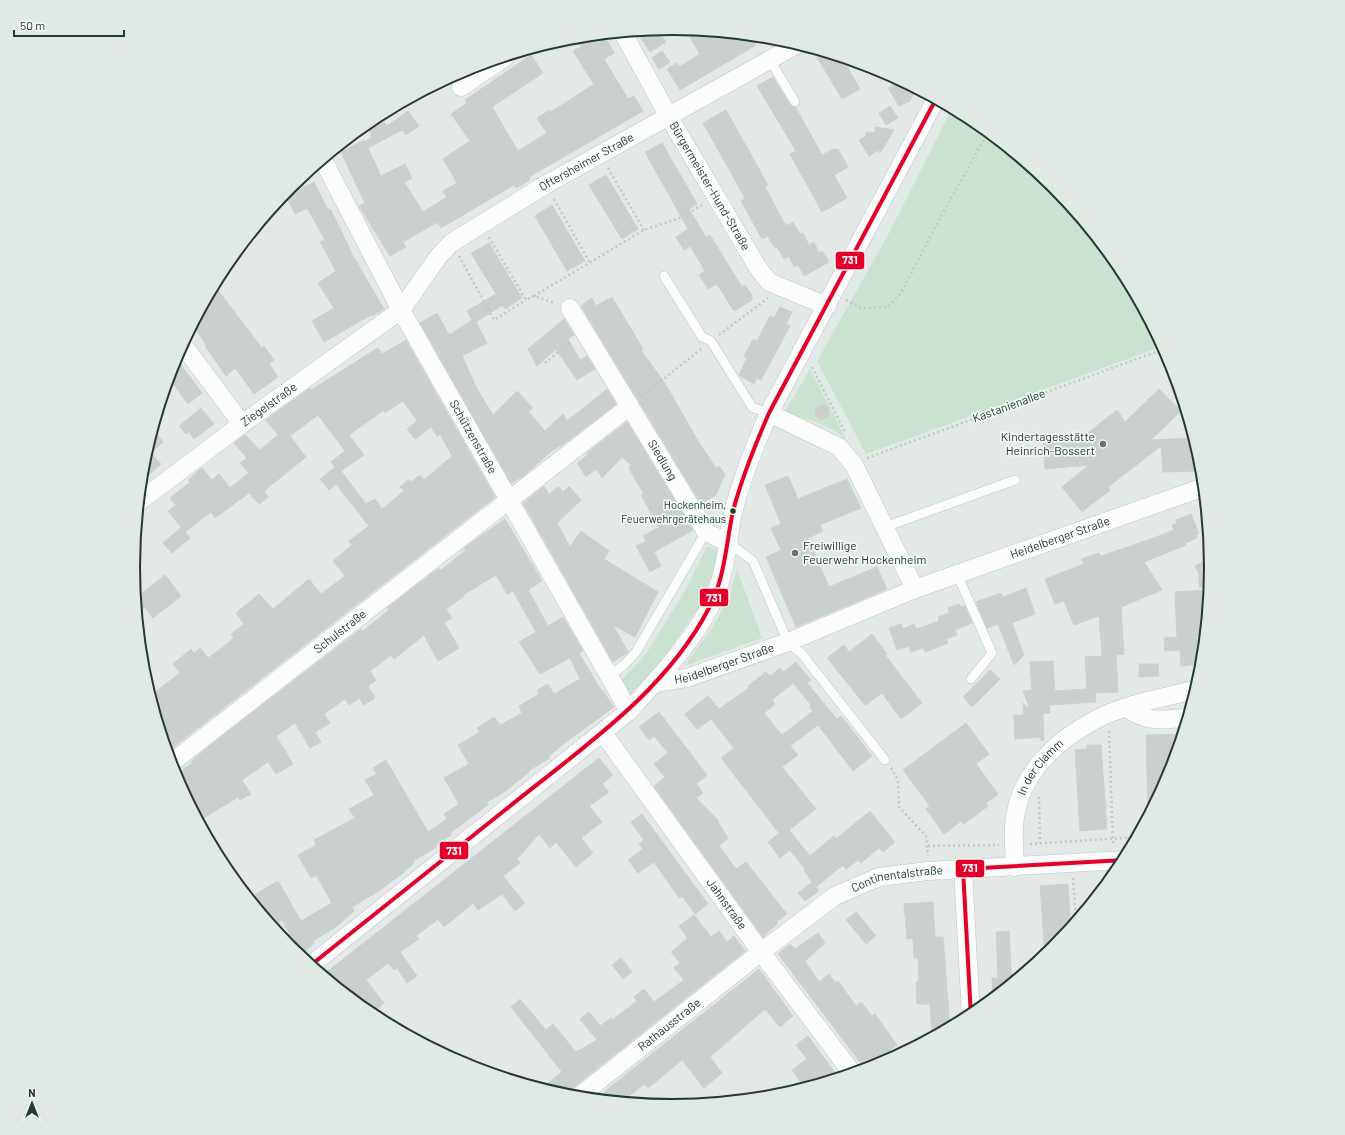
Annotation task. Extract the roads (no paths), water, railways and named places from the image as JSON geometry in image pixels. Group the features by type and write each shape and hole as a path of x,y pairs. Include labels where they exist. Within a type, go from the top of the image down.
{"street":[{"name":"Bürgermeister-Hund-Straße","path":"625,37 669,117 758,268 769,282 834,302"},
{"name":"Oftersheimer Straße","path":"401,310 438,258 452,243 545,185 790,48"},
{"path":"461,87 489,68"},
{"path":"315,963 628,711 654,683 700,624 715,595 725,566 733,513 753,451 769,413 806,344 834,302 934,103"},
{"name":"Schützenstraße","path":"325,164 401,310 628,711"},
{"name":"Siedlung","path":"570,308 706,532"},
{"name":"Ziegelstraße","path":"145,497 242,424 401,310"},
{"path":"187,350 242,424"},
{"path":"508,500 630,406"},
{"path":"769,413 839,447 854,465 916,589"},
{"name":"Heidelberger Straße","path":"654,683 687,678 788,642 916,589 1199,489"},
{"name":"Schulstraße","path":"176,759 508,500"},
{"path":"706,532 729,543"},
{"name":"In der Clamm","path":"1015,867 1014,834 1016,812 1025,786 1032,772 1043,759 1068,736 1098,718 1126,708 1190,691"},
{"path":"1126,708 1140,717 1154,721 1183,718"},
{"name":"Jahnstraße","path":"603,732 761,952 850,1070"},
{"name":"Continentalstraße","path":"761,952 835,896 879,877 928,871 1117,860"},
{"path":"963,869 971,1008"},
{"name":"Rathausstraße","path":"584,1092 761,952"}],"lane":[{"path":"770,60 795,102"},
{"path":"664,276 702,338 711,341 752,407 769,413"},
{"path":"885,527 1016,480"},
{"path":"609,676 624,665 636,652 706,532"},
{"path":"729,543 753,561 788,642 802,654 885,760"},
{"path":"957,574 992,653 971,679"}],"place":[{"name":"Kindertagesstätte Heinrich-Bossert","path":"1103,444"},
{"name":"Hockenheim, Feuerwehrgerätehaus","path":"733,511"},
{"name":"Freiwillige Feuerwehr Hockenheim","path":"795,553"}]}
